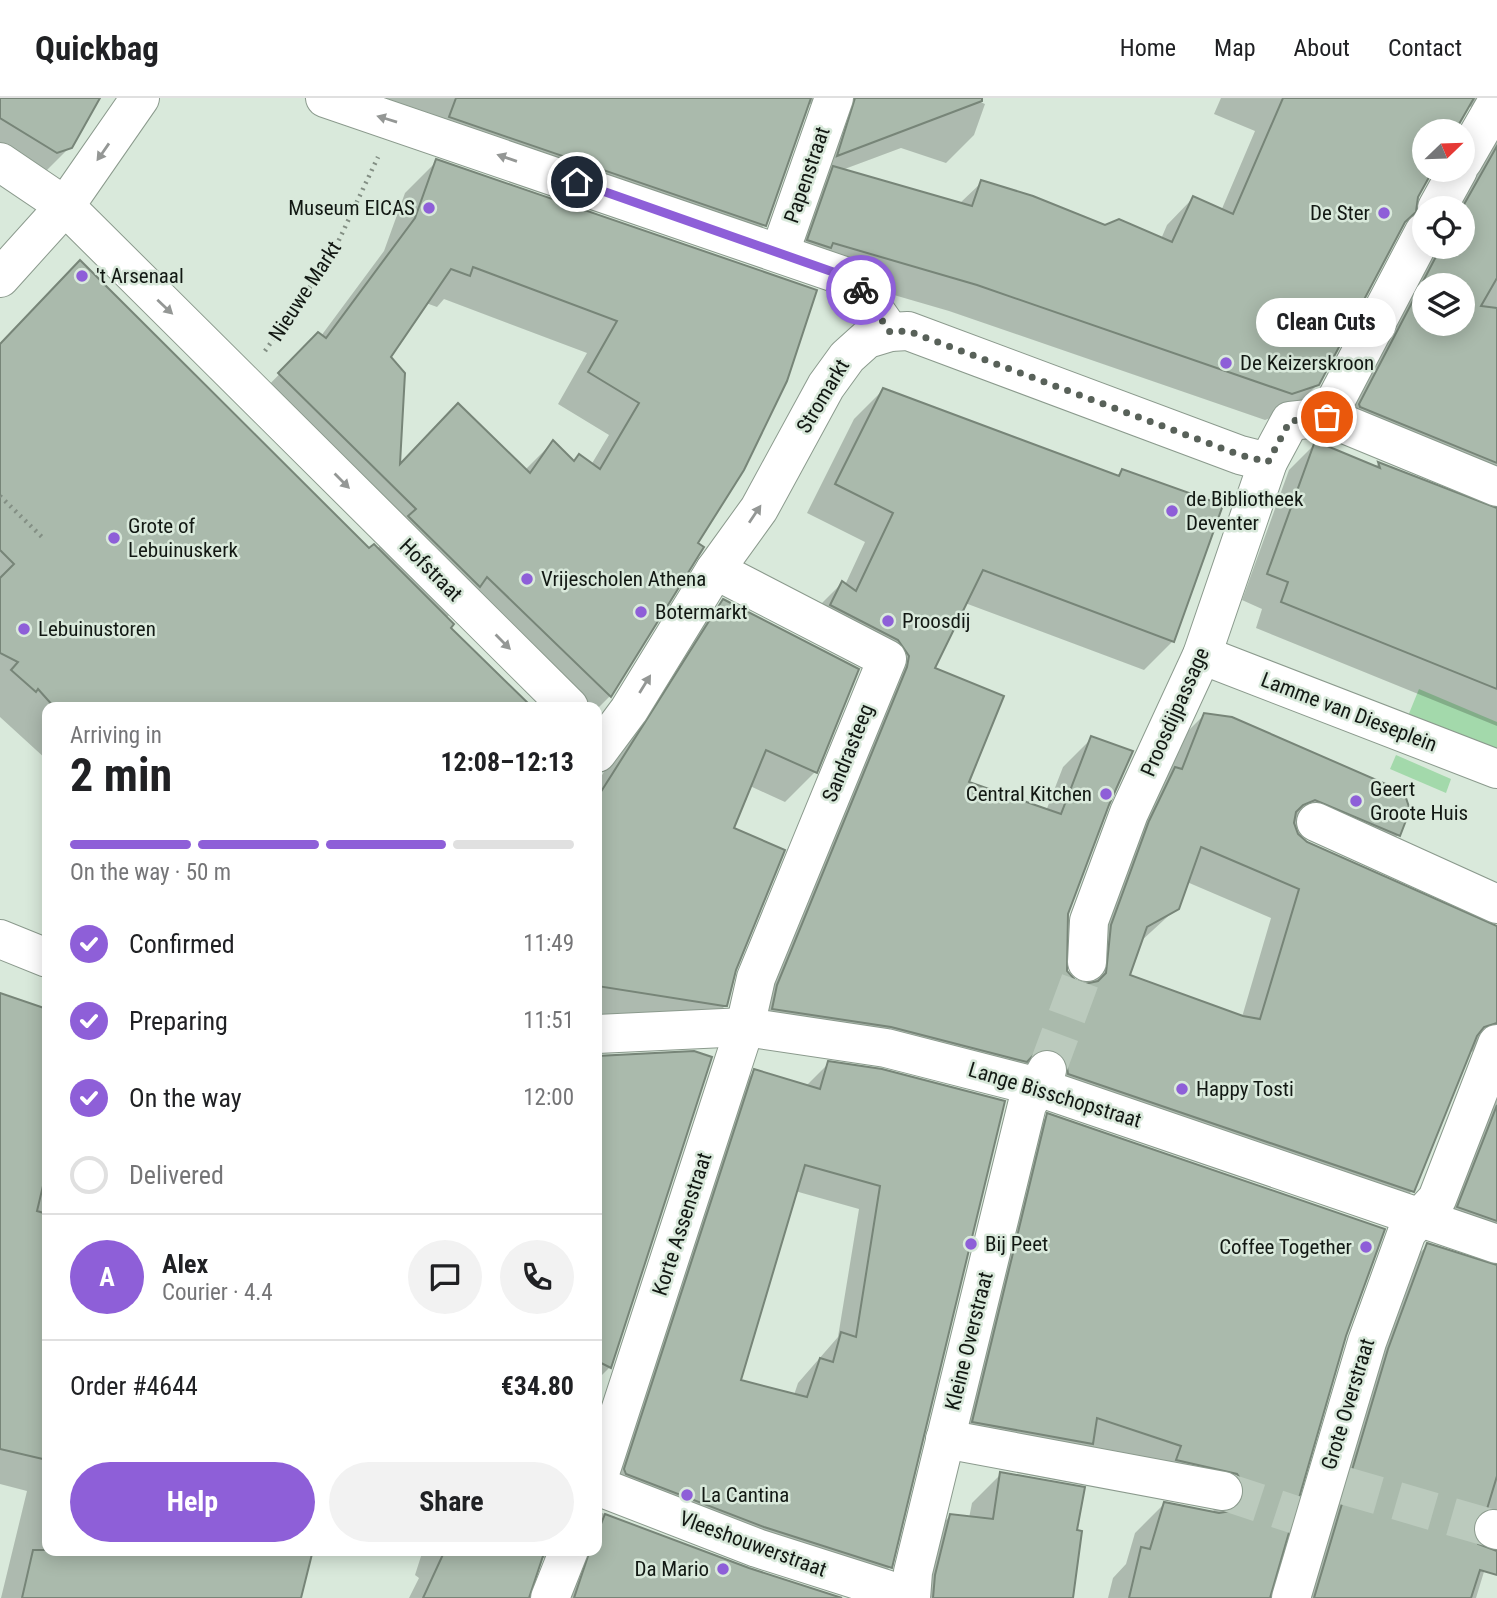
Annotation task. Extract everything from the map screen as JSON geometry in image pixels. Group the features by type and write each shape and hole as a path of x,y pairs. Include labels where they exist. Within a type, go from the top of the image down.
{"street":[{"path":"0,278 65,206 140,98"},
{"path":"325,98 450,138 853,279 890,332 908,331 1240,455 1268,462 1290,421 1327,417 1497,487"},
{"name":"Papenstraat","path":"780,252 834,98"},
{"path":"1475,141 1497,102"},
{"path":"0,162 65,206 154,296 244,381"},
{"path":"1327,417 1412,255"},
{"name":"Stromarkt","path":"602,738 629,710 715,570 760,509 826,386 846,357 867,339 890,332"},
{"name":"Hofstraat","path":"244,381 564,702"},
{"name":"Proosdijpassage","path":"1087,962 1089,921 1129,813 1202,655 1268,462"},
{"name":"Sandrasteeg","path":"715,570 887,659 756,978 745,1027"},
{"name":"Lamme van Dieseplein","path":"1202,655 1497,769"},
{"path":"1316,822 1497,904"},
{"path":"2,944 42,956"},
{"name":"Lange Bisschopstraat","path":"602,1034 745,1027 886,1048 1042,1078 1219,1146 1497,1244"},
{"name":"Korte Assenstraat","path":"602,1451 608,1411 745,1027"},
{"name":"Grote Overstraat","path":"1291,1598 1334,1483 1367,1342 1402,1245 1407,1232 1437,1199 1497,1044"},
{"name":"Kleine Overstraat","path":"911,1597 913,1572 1027,1105 1042,1078"},
{"path":"945,1439 1223,1491"},
{"name":"Vleeshouwerstraat","path":"602,1486 757,1548 911,1597"},
{"path":"550,1598 567,1556"}],"path":[{"name":"Nieuwe Markt","path":"244,381 331,257 394,121"},
{"path":"0,496 42,537"}],"green space":[{"path":"1419,689 1497,722 1497,754 1408,716"},
{"path":"1396,755 1451,779 1446,793 1390,769"}],"building":[{"path":"0,98 100,98 72,148 57,153 0,118"},
{"path":"456,98 811,98 766,226 449,117"},
{"path":"855,98 982,98 982,101 837,156"},
{"path":"1283,98 1474,98 1462,119 1412,119 1412,182 1426,182 1419,196 1412,196 1412,216 1405,222 1319,385 1292,394 977,285 833,243 831,248 807,240 833,166 972,206 981,180 1033,196 1105,225 1119,219 1172,242 1193,196 1233,214"},
{"path":"1497,146 1497,278 1481,306 1497,308 1497,463 1360,407 1359,404 1412,303 1412,336 1475,336 1475,273 1427,273 1435,259 1475,259 1475,196 1469,196"},
{"path":"436,159 817,290 787,381 744,470 698,543 704,547 611,697 487,577 480,587 408,516 416,509 278,373 318,332 326,338 415,218","holes":["473,267 617,321 588,372 639,403 600,469 579,454 574,461 553,440 530,473 458,403 400,464 405,373 391,357 451,269 470,276"]},
{"path":"80,260 369,548 374,544 454,624 451,628 527,702 50,702 38,689 36,692 11,670 18,662 0,653 0,578 14,564 0,550 0,344"},
{"path":"883,388 1119,476 1122,469 1223,505 1174,642 983,570 935,668 1004,696 969,782 1061,814 1091,736 1133,751 1109,805 1068,914 1067,971 1075,980 1085,984 1098,981 1106,973 1111,925 1149,821 1175,767 1182,769 1204,713 1232,717 1404,792 1410,810 1400,836 1315,800 1303,805 1296,812 1294,823 1298,834 1307,842 1497,926 1497,1023 1484,1027 1477,1036 1414,1192 1068,1074 1066,1060 1057,1051 1046,1048 1037,1051 1027,1062 891,1027 772,1009 777,985 907,667 909,656 898,640 830,605 842,581 856,591 893,513 835,484","holes":["1201,847 1299,889 1260,1019 1243,1016 1130,975 1147,927 1179,909"]},
{"path":"1315,441 1380,468 1378,462 1497,508 1497,689 1281,602 1288,582 1267,574"},
{"path":"723,599 859,669 817,773 766,750 734,828 785,850 736,970 727,1006 602,987 602,790"},
{"path":"0,993 42,1007 42,1190 37,1211 42,1212 42,1459 0,1449"},
{"path":"694,1051 712,1057 611,1368 602,1364 602,1056"},
{"path":"828,1061 882,1069 1005,1101 892,1568 764,1527 626,1474 624,1469 754,1069 820,1089","holes":["805,1165 880,1186 856,1337 841,1332 833,1362 820,1358 807,1397 741,1380"]},
{"path":"1497,1105 1497,1221 1457,1207"},
{"path":"1047,1113 1385,1229 1346,1336 1270,1598 1129,1598 1141,1547 1150,1549 1164,1502 1219,1513 1231,1511 1240,1505 1245,1494 1243,1483 1237,1474 1176,1460 1181,1446 1097,1418 1093,1444 972,1422"},
{"path":"1427,1243 1497,1265 1497,1476 1487,1509 1474,1521 1473,1533 1478,1544 1497,1551 1497,1575 1480,1570 1471,1598 1314,1598 1388,1349"},
{"path":"1000,1472 1085,1487 1077,1530 1082,1531 1073,1598 933,1598 935,1575 950,1514 993,1519"},
{"path":"605,1514 749,1568 842,1598 574,1598 588,1556 602,1556 602,1522"},
{"path":"33,1550 42,1550 42,1556 312,1556 301,1598 22,1598"},
{"path":"442,1556 543,1556 529,1598 423,1598"}],"tunnel":[{"path":"1047,1070 1087,962"},
{"path":"1342,1485 1494,1529"},
{"path":"1223,1491 1314,1521"}],"way so far":[{"path":"861,290 890,332 908,331 1240,455 1268,462 1290,421 1327,417"}],"place":[{"name":"Museum EICAS","path":"429,208"},
{"name":"De Ster","path":"1384,213"},
{"name":"'t Arsenaal","path":"82,276"},
{"name":"De Keizerskroon","path":"1226,363"},
{"name":"Clean Cuts","path":"1327,417"},
{"name":"de Bibliotheek Deventer","path":"1172,511"},
{"name":"Grote of Lebuinuskerk","path":"114,538"},
{"name":"Vrijescholen Athena","path":"527,579"},
{"name":"Botermarkt","path":"641,612"},
{"name":"Proosdij","path":"888,621"},
{"name":"Lebuinustoren","path":"24,629"},
{"name":"Central Kitchen","path":"1106,794"},
{"name":"Geert Groote Huis","path":"1356,801"},
{"name":"Happy Tosti","path":"1182,1089"},
{"name":"Bij Peet","path":"971,1244"},
{"name":"Coffee Together","path":"1366,1247"},
{"name":"La Cantina","path":"687,1495"},
{"name":"Da Mario","path":"723,1569"}],"route":[{"path":"577,182 853,279 861,290"}]}
